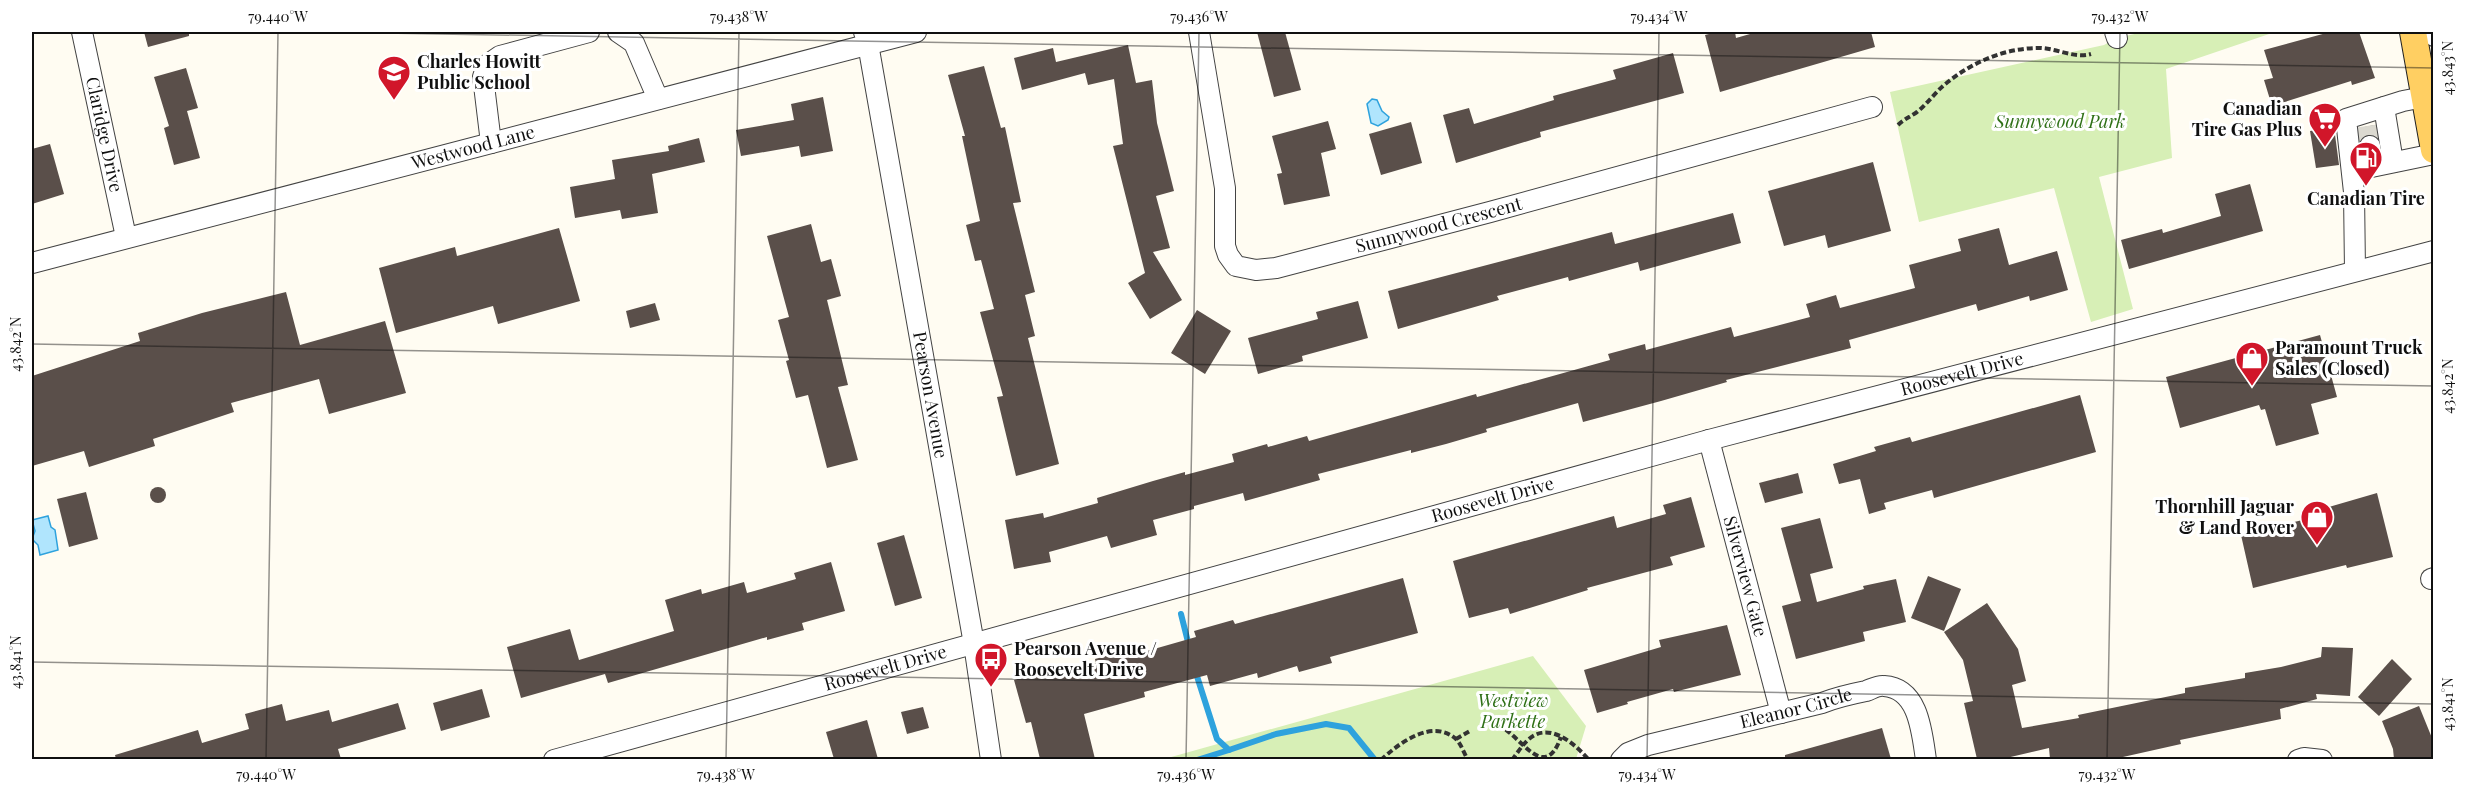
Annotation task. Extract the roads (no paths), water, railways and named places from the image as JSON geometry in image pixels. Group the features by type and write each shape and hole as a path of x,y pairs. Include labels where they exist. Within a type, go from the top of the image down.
{"main road":[{"path":"2413,32 2433,152"}],"street":[{"name":"Claridge Drive","path":"82,32 126,237"},
{"path":"491,143 483,77 487,65 500,56 589,32"},
{"path":"618,32 634,43 658,99"},
{"name":"Westwood Lane","path":"32,263 658,99 866,38 916,32"},
{"name":"Sunnywood Crescent","path":"1199,32 1225,188 1225,246 1236,266 1256,270 1276,268 1490,212 1872,107"},
{"name":"Pearson Avenue","path":"866,38 974,644 991,759"},
{"path":"2355,271 2352,171 2346,119 2372,123 2424,97"},
{"path":"2372,123 2393,162"},
{"path":"2372,123 2373,166"},
{"path":"2352,171 2433,152"},
{"name":"Roosevelt Drive","path":"554,759 1709,440 2433,251"},
{"name":"Silverview Gate","path":"1709,440 1781,713"},
{"name":"Eleanor Circle","path":"1621,759 1628,753 1648,745 1781,713 1882,685 1905,694 1913,706 1921,726 1926,759"},
{"path":"2298,759 2322,759"}],"water":[{"path":"1372,99 1377,100 1382,111 1389,117 1378,126 1371,123 1367,104"},
{"path":"48,516 51,527 55,530 58,550 40,555 38,545 32,539 35,531 32,520"}],"waterway":[{"path":"1181,614 1189,646"},
{"path":"1195,670 1217,739 1229,750 1276,734 1326,724 1349,728 1375,760"},
{"path":"1197,760 1229,750"}],"tunnel":[{"path":"2367,126 2370,146"}],"place":[{"name":"Charles Howitt Public School","path":"394,101"},
{"name":"Canadian Tire Gas Plus","path":"2325,148"},
{"name":"Canadian Tire","path":"2366,187"},
{"name":"Paramount Truck Sales (Closed)","path":"2252,387"},
{"name":"Thornhill Jaguar & Land Rover","path":"2317,546"},
{"name":"Pearson Avenue / Roosevelt Drive","path":"991,688"}],"park label":[{"name":"Sunnywood Park","path":"2060,122"},
{"name":"Westview Parkette","path":"1513,711"}]}
